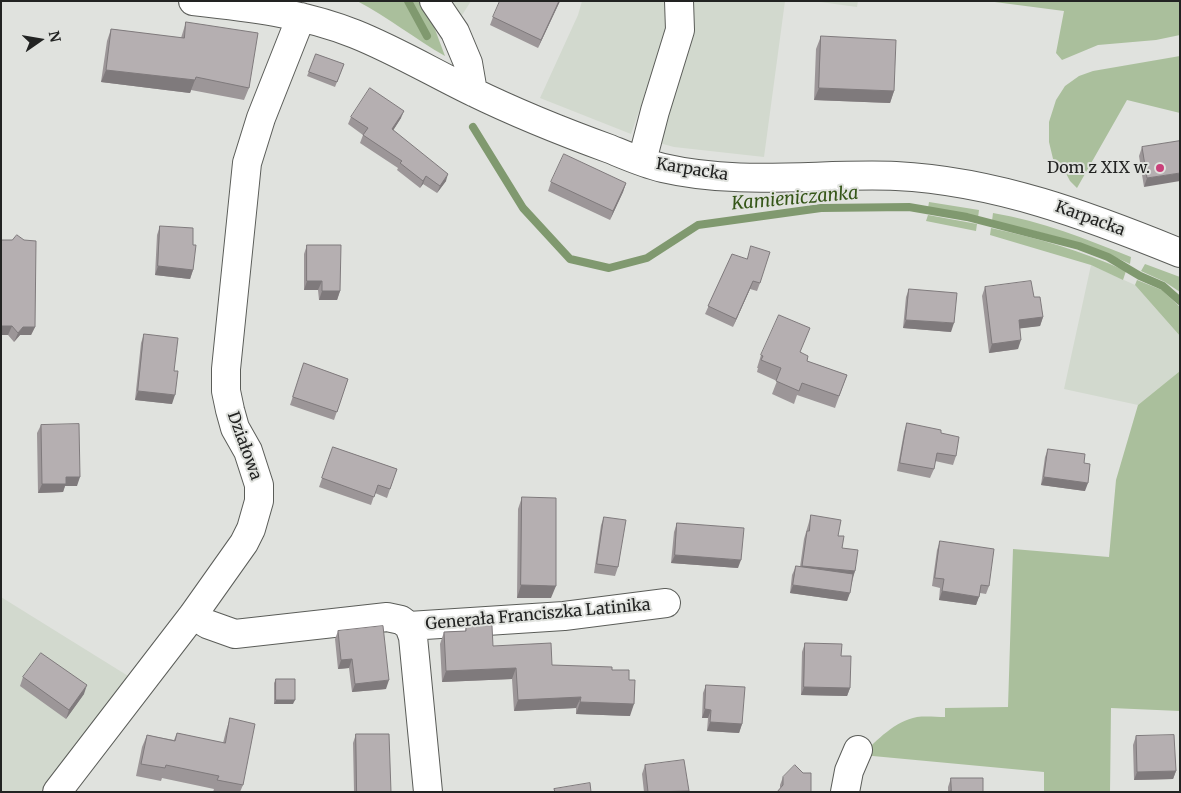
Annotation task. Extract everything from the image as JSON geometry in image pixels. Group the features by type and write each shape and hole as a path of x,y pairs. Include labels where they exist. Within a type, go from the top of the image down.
{"street":[{"name":"Karpacka","path":"193,1 301,17 354,33 473,92 560,130 661,168 683,172 753,178 894,176 964,184 1026,197 1076,213 1180,253"},
{"path":"434,1 455,32 468,63 473,92"},
{"path":"642,161 680,30 679,1"},
{"name":"Działowa","path":"57,792 193,615 252,529 257,507 259,484 248,451 235,428 226,391 226,369 247,163 264,109 301,17"},
{"name":"Generała Franciszka Latinika","path":"409,626 564,616 666,603"},
{"name":"Generała Franciszka Latinika","path":"193,615 207,624 235,634 387,617 401,620 409,626 413,636 428,792"},
{"path":"845,792 849,771 858,750"}],"shaded area":[{"path":"447,1 471,1 459,20"},
{"path":"582,1 666,1 667,16 663,43 631,134 540,98 578,15"},
{"path":"686,1 785,1 764,157 674,147 652,141"},
{"path":"813,1 858,1 857,7"},
{"path":"1091,265 1135,285 1180,336 1180,371 1138,405 1064,389"},
{"path":"1,597 133,679 46,792 1,792"}],"green space":[{"path":"357,1 421,1 433,24 445,56 380,14"},
{"path":"987,1 1180,1 1180,35 1156,40 1098,45 1062,60 1056,53 1064,11"},
{"path":"1180,56 1180,113 1127,100 1077,188 1070,181 1060,162 1054,163 1049,142 1049,122 1056,100 1065,86 1079,76 1093,71"},
{"path":"929,202 979,210 978,218 928,208"},
{"path":"993,213 1011,216 1080,237 1131,257 1130,264 1079,244 992,221"},
{"path":"928,215 977,224 976,231 926,221"},
{"path":"991,228 1026,236 1093,257 1126,271 1123,280 1091,265 990,235"},
{"path":"1145,264 1180,277 1180,292 1165,282 1141,271"},
{"path":"1137,280 1162,290 1180,307 1180,336 1135,285"},
{"path":"1180,371 1180,711 1111,708 1110,792 1044,792 1044,772 862,755 887,732 909,719 917,717 945,717 945,708 1008,707 1013,549 1109,557 1116,480 1138,405"}],"building":[{"path":"500,1 559,1 541,40 493,17"},
{"path":"186,22 258,33 249,88 196,77 195,80 106,70 111,29 184,38"},
{"path":"821,36 896,40 894,91 819,88"},
{"path":"316,54 344,64 337,82 309,72"},
{"path":"370,88 404,111 392,129 448,174 440,186 426,176 423,181 400,163 402,161 363,135 368,128 351,117"},
{"name":"Dom z XIX w.","path":"1180,141 1180,173 1147,178 1142,147"},
{"path":"564,154 626,183 613,211 551,182"},
{"path":"160,226 193,228 193,245 196,245 193,270 158,266"},
{"path":"17,235 24,240 36,241 35,327 23,327 18,333 12,326 1,326 1,240 12,240"},
{"path":"307,245 341,245 340,291 322,291 322,281 307,281"},
{"path":"751,246 770,252 760,283 753,281 736,319 708,306 732,254 747,259"},
{"path":"1031,281 1034,297 1040,297 1043,317 1019,320 1021,340 992,344 985,287"},
{"path":"909,289 957,293 954,323 906,320"},
{"path":"779,315 810,328 800,352 808,356 807,361 847,375 839,396 802,383 799,391 776,381 781,368 761,360 763,356 761,355"},
{"path":"144,334 178,338 174,371 178,371 175,395 138,391"},
{"path":"304,363 348,379 337,412 293,397"},
{"path":"907,423 941,430 941,433 959,437 956,456 937,453 934,469 900,463"},
{"path":"79,424 80,477 66,477 66,484 42,484 41,425"},
{"path":"333,447 397,469 390,489 378,485 374,497 322,478"},
{"path":"1048,449 1085,454 1084,463 1090,464 1088,483 1044,477"},
{"path":"522,497 556,498 556,586 521,585"},
{"path":"811,515 841,520 838,536 844,536 842,548 858,550 855,571 802,566"},
{"path":"604,517 626,520 618,567 597,564"},
{"path":"677,523 744,528 741,560 675,555"},
{"path":"940,541 994,549 989,586 981,585 979,597 942,591 944,579 935,578"},
{"path":"796,566 853,574 850,593 793,585"},
{"path":"383,626 389,680 355,684 352,659 341,660 338,631"},
{"path":"492,626 493,646 551,643 552,665 612,667 612,670 629,670 629,680 635,680 634,704 580,702 581,697 518,700 516,668 446,671 444,632 466,631 466,627"},
{"path":"805,643 842,644 841,656 851,656 850,688 804,687"},
{"path":"41,653 87,685 69,710 23,677"},
{"path":"276,679 295,679 295,700 276,700"},
{"path":"706,685 745,687 742,724 710,722 711,710 705,709"},
{"path":"230,718 255,724 243,785 217,780 219,776 166,765 165,768 141,764 147,735 175,741 177,733 225,743"},
{"path":"356,734 389,734 391,792 357,792"},
{"path":"1174,735 1176,771 1137,772 1136,736"},
{"path":"684,760 689,791 648,792 645,765"},
{"path":"795,765 803,773 811,773 811,792 777,792 783,785 783,777"},
{"path":"951,778 983,778 983,792 945,792 951,791"},
{"path":"590,783 591,792 555,792 554,789"}],"waterway":[{"name":"Kamieniczanka","path":"408,1 427,36"},
{"name":"Kamieniczanka","path":"473,127 523,208 570,259 609,268 647,258 698,225 821,208 909,207 967,217 1079,246 1108,257 1140,276 1163,286 1180,301"}],"place":[{"name":"Dom z XIX w.","path":"1160,168"}]}
